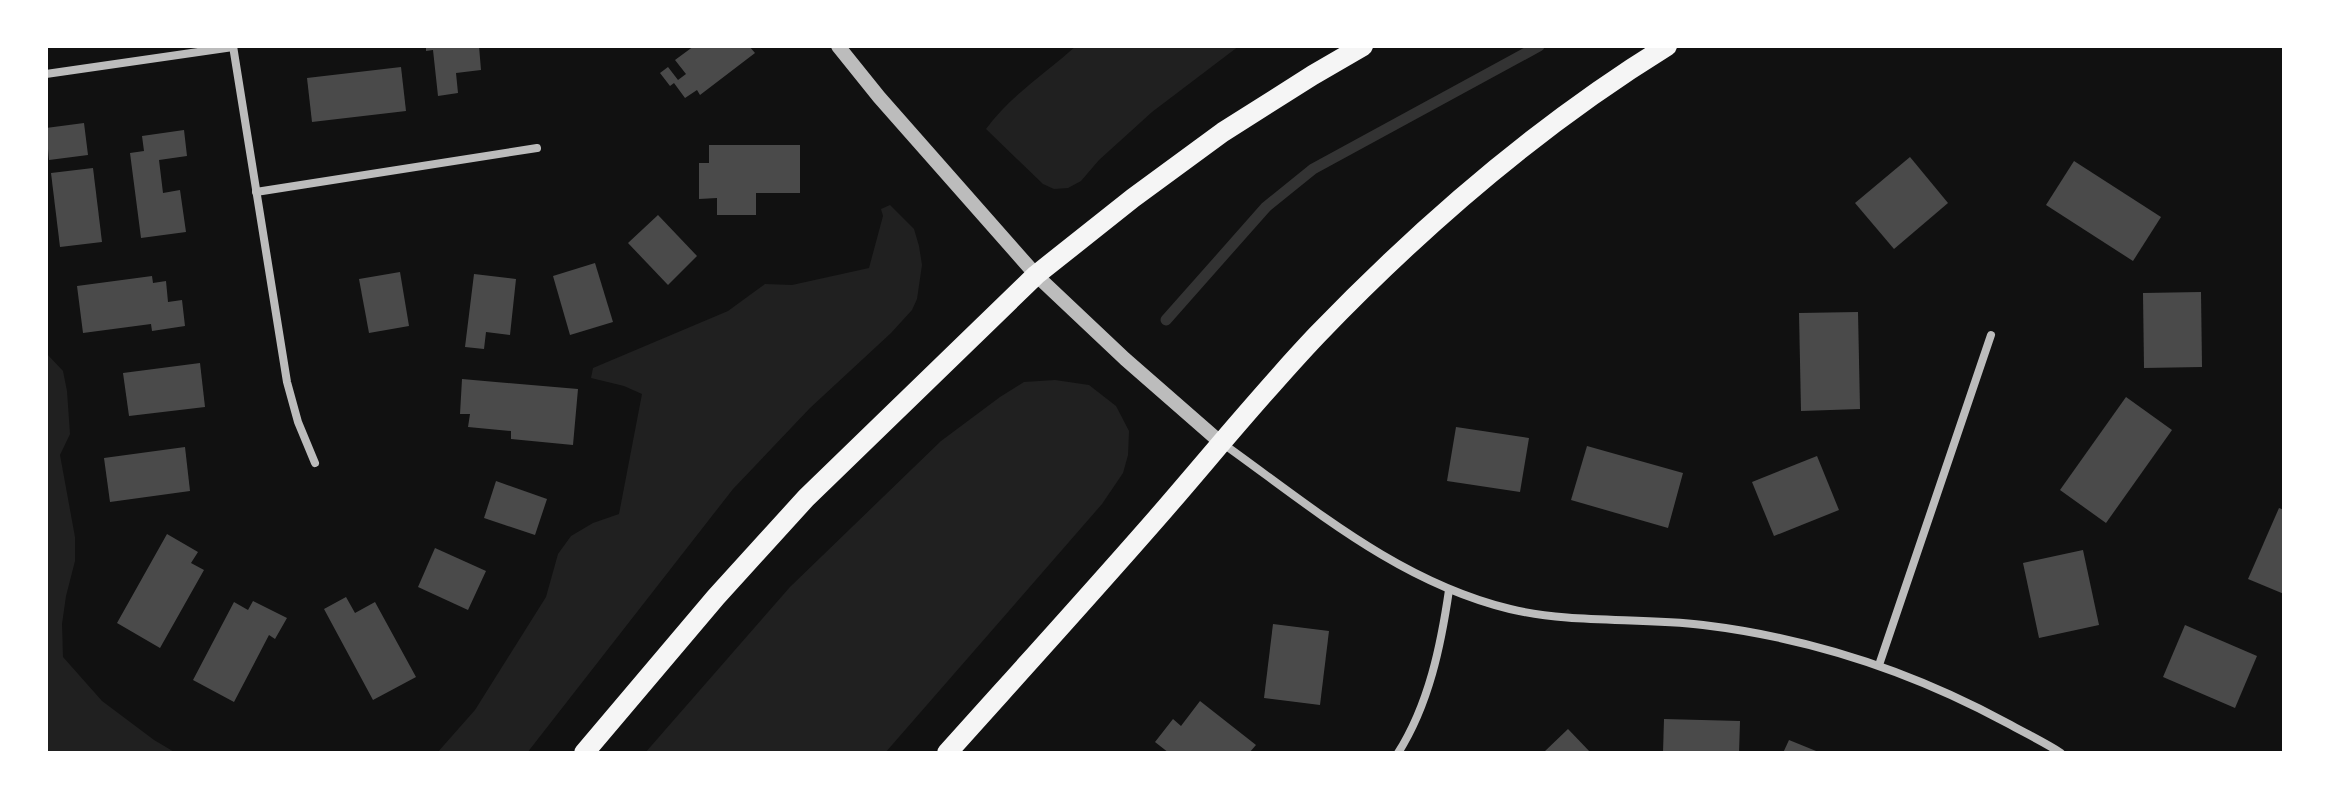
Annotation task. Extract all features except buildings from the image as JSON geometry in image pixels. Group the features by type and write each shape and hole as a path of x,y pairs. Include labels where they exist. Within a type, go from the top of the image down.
{"main road":[{"path":"584,753 716,597 806,498 1036,275 1223,132 1363,46"},
{"path":"947,753 1318,334 1421,235 1523,146 1629,69 1667,46"}],"street":[{"path":"838,46 1036,275 1125,359 1220,442 1397,566 1449,590 1510,609 1557,617 1702,625 1786,639 1879,665 1962,699 2061,753"},
{"path":"46,74 233,47 287,382 298,422 315,463"},
{"path":"256,192 537,148"},
{"path":"1879,665 1991,335"},
{"path":"1398,753 1430,682 1442,636 1449,590"}],"shaded area":[{"path":"1076,46 1239,46 1152,112 1099,160 1081,181 1068,188 1054,189 1043,184 986,129 1017,95"},
{"path":"890,205 914,229 919,246 922,265 917,299 912,310 810,408 733,489 527,753 437,753 475,710 546,597 558,554 571,536 593,523 619,514 642,394 591,378 593,368 728,311 765,284 792,285 869,268 883,216 881,209"},
{"path":"46,353 63,371 70,434 60,455 75,537 75,561 62,624 63,657 102,701 176,753 46,753"},
{"path":"1055,380 1089,385 1116,406 1129,431 1128,455 1123,473 1102,504 885,753 645,753 790,587 941,441 1024,382"}],"waterway":[{"path":"1166,320 1266,207 1313,169 1539,46"}]}
